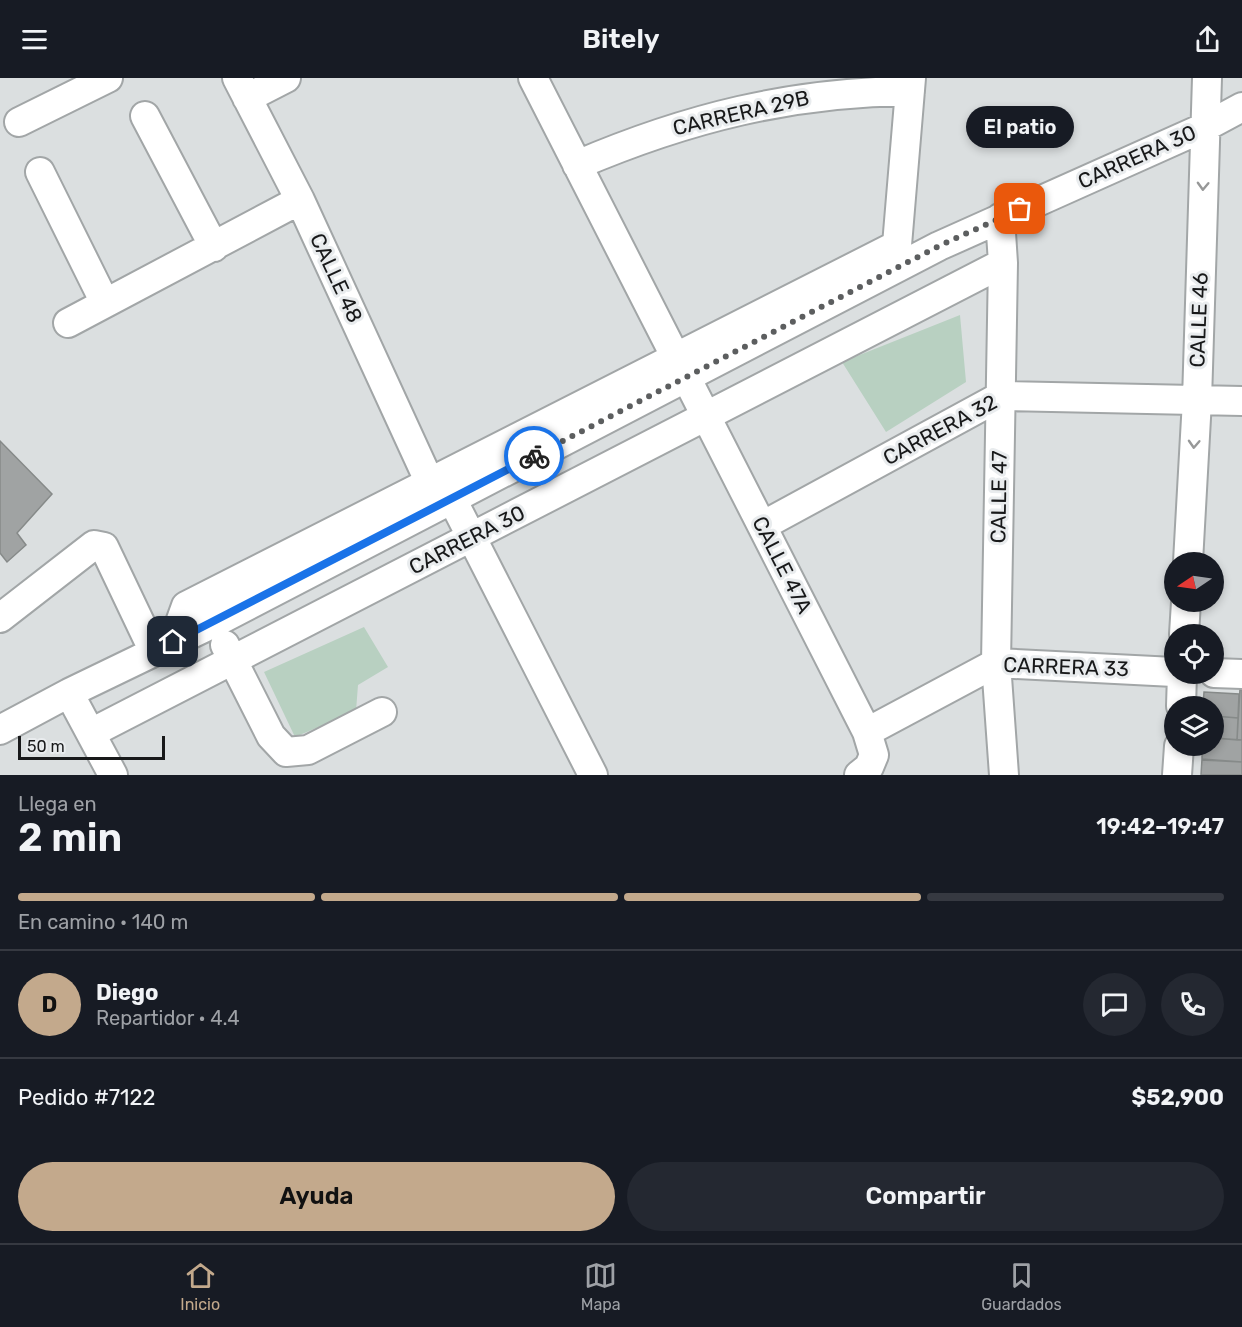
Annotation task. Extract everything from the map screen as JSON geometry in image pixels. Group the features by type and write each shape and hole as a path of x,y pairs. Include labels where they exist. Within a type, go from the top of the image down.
{"street":[{"path":"19,122 108,78"},
{"path":"242,88 286,78"},
{"name":"CALLE 47A","path":"533,78 762,526 867,754"},
{"name":"CALLE 46","path":"1189,552 1197,400 1207,78"},
{"path":"893,258 911,84"},
{"name":"CARRERA 29B","path":"578,165 658,132 739,109 821,95 911,84"},
{"name":"CALLE 48","path":"242,88 300,200 429,481"},
{"name":"CARRERA 30","path":"0,730 69,693 214,623 452,499 681,367 893,258 1000,219 1205,127 1242,107"},
{"path":"145,116 214,246"},
{"path":"1205,127 1242,129"},
{"path":"40,172 105,303"},
{"path":"68,323 300,200"},
{"name":"CALLE 47","path":"1000,219 1003,263 996,663 1004,775"},
{"name":"CARRERA 30","path":"91,734 1003,263"},
{"path":"164,647 186,606 429,481 681,367"},
{"name":"CARRERA 32","path":"762,526 1000,396 1242,401"},
{"path":"452,499 593,775"},
{"path":"0,618 94,545 104,547 164,647"},
{"path":"214,623 271,736 286,752 308,750 382,712"},
{"name":"CARRERA 33","path":"867,754 996,663 1164,671"},
{"path":"1224,673 1242,674"},
{"path":"69,693 113,775"},
{"path":"1177,775 1178,756"}],"green space":[{"path":"960,315 966,382 886,432 842,362"},
{"path":"364,627 388,667 358,685 356,711 295,737 264,672"}],"building":[{"path":"0,441 52,494 17,533 26,545 7,562 0,553"},
{"path":"1240,689 1242,690 1242,740 1237,740"},
{"path":"1204,692 1239,694 1238,718 1224,717 1224,696 1204,696"},
{"path":"1224,717 1238,718 1237,740 1224,739"},
{"path":"1224,739 1242,740 1242,762 1202,760 1202,756 1224,756"},
{"path":"1202,759 1242,762 1242,775 1201,775"}],"way so far":[{"path":"534,456 939,246 1020,209"}],"place":[{"name":"El patio","path":"1020,209"}],"route":[{"path":"173,642 214,623 534,456"}]}
